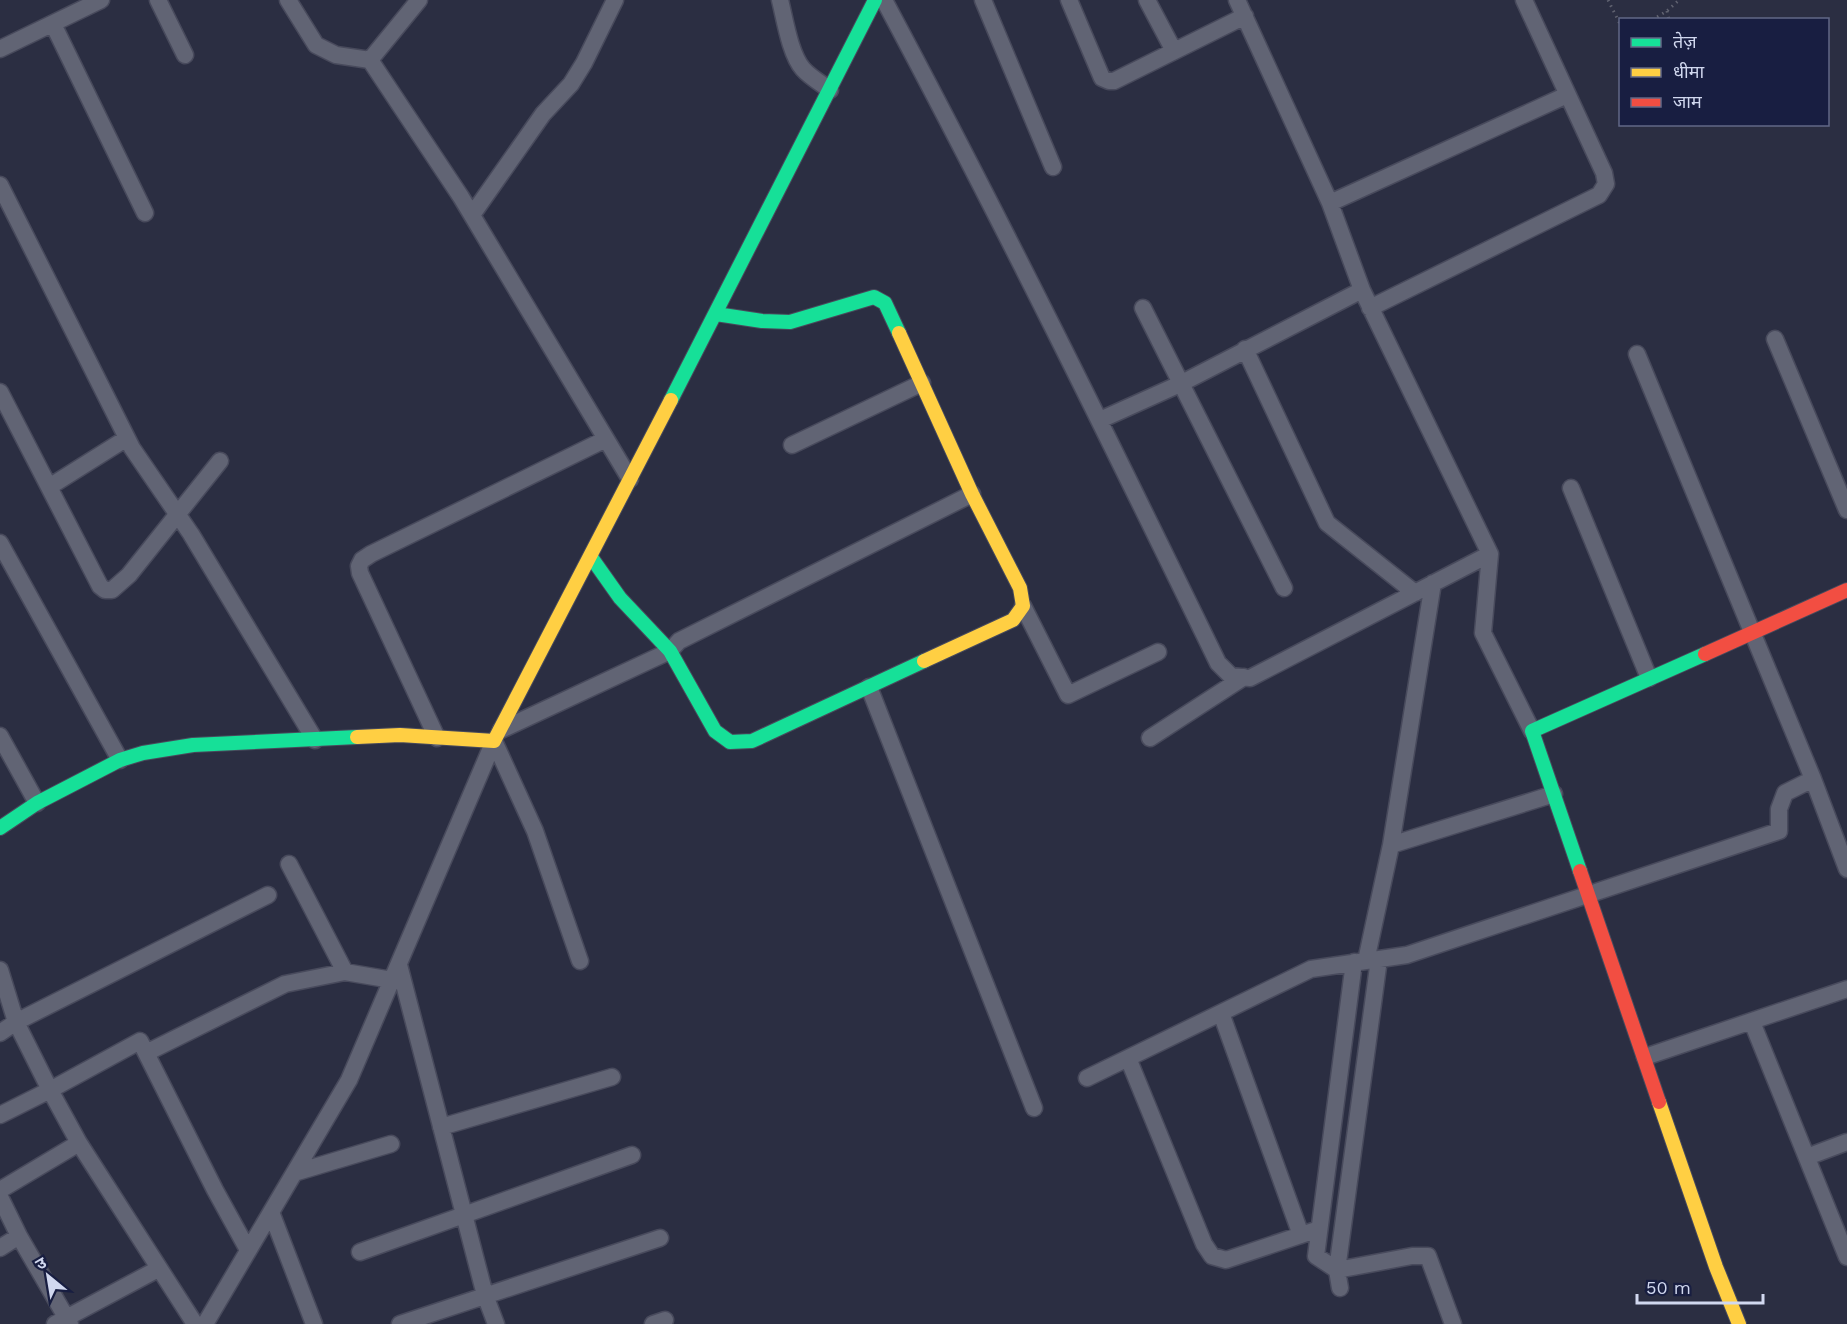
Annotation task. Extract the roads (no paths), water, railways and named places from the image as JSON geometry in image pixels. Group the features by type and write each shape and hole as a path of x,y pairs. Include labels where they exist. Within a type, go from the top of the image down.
{"street":[{"path":"0,50 100,0"},
{"path":"158,0 185,55"},
{"path":"288,0 316,45 336,55 370,60 472,215 630,479"},
{"path":"370,60 419,0"},
{"path":"472,215 543,114 571,84 615,0"},
{"path":"780,0 799,64 804,71 830,90"},
{"path":"205,1324 349,1080 497,736 716,314 875,0"},
{"path":"885,0 971,163 1100,420 1218,663 1231,676 1250,678 1490,554"},
{"path":"983,0 1053,167"},
{"path":"1069,0 1102,78 1108,81 1114,81 1245,16"},
{"path":"1147,0 1174,51"},
{"path":"1237,0 1330,203 1370,308 1490,554 1483,633 1532,731 1716,1267 1739,1324"},
{"path":"1370,308 1599,195 1606,184 1604,173 1524,0"},
{"path":"53,24 145,213"},
{"path":"1330,203 1567,95"},
{"path":"0,185 127,438 178,515 315,740"},
{"path":"1100,420 1180,384 1362,290"},
{"path":"716,314 762,321 790,322 874,297 885,303 972,494 1020,588 1023,606 1068,695 1158,652"},
{"path":"1143,308 1284,588"},
{"path":"1775,339 1847,510"},
{"path":"1245,349 1327,523 1415,593"},
{"path":"1636,354 1813,779 1847,869"},
{"path":"792,445 922,383"},
{"path":"0,392 100,586 105,590 112,590 129,575 220,461"},
{"path":"49,487 127,438"},
{"path":"437,738 360,573 359,566 362,560 606,439"},
{"path":"1570,488 1649,678"},
{"path":"0,828 37,803 120,760 143,753 193,745 400,735 437,738 497,736 670,651 679,641 972,494"},
{"path":"0,543 120,760"},
{"path":"591,557 620,598 670,651 715,731 730,742 752,741 869,687 1013,620 1023,606"},
{"path":"1433,583 1391,845 1366,961 1316,1256 1337,1270 1412,1256 1428,1256 1453,1324"},
{"path":"1532,731 1847,590"},
{"path":"1150,738 1244,677"},
{"path":"869,687 1034,1108"},
{"path":"0,736 37,803"},
{"path":"497,736 535,831 579,961"},
{"path":"1087,1078 1311,969 1407,955 1779,831 1779,809 1785,793 1813,779"},
{"path":"1391,845 1554,794"},
{"path":"290,864 345,972"},
{"path":"0,1033 16,1022 268,895"},
{"path":"1340,1288 1337,1270 1366,961"},
{"path":"0,970 16,1022 79,1143 195,1324"},
{"path":"146,1053 285,984 345,972 395,972"},
{"path":"395,972 441,1126 485,1295 496,1324"},
{"path":"1645,1057 1847,989"},
{"path":"1221,1013 1301,1234"},
{"path":"1752,1022 1847,1257"},
{"path":"0,1115 140,1041 248,1250"},
{"path":"1128,1058 1204,1244 1212,1256 1226,1260 1319,1229"},
{"path":"441,1126 612,1077"},
{"path":"1807,1157 1847,1142"},
{"path":"0,1190 79,1143"},
{"path":"294,1173 391,1144"},
{"path":"360,1252 632,1155"},
{"path":"0,1197 64,1322 158,1269"},
{"path":"271,1212 314,1324"},
{"path":"0,1248 19,1236"},
{"path":"400,1324 660,1238"}]}
